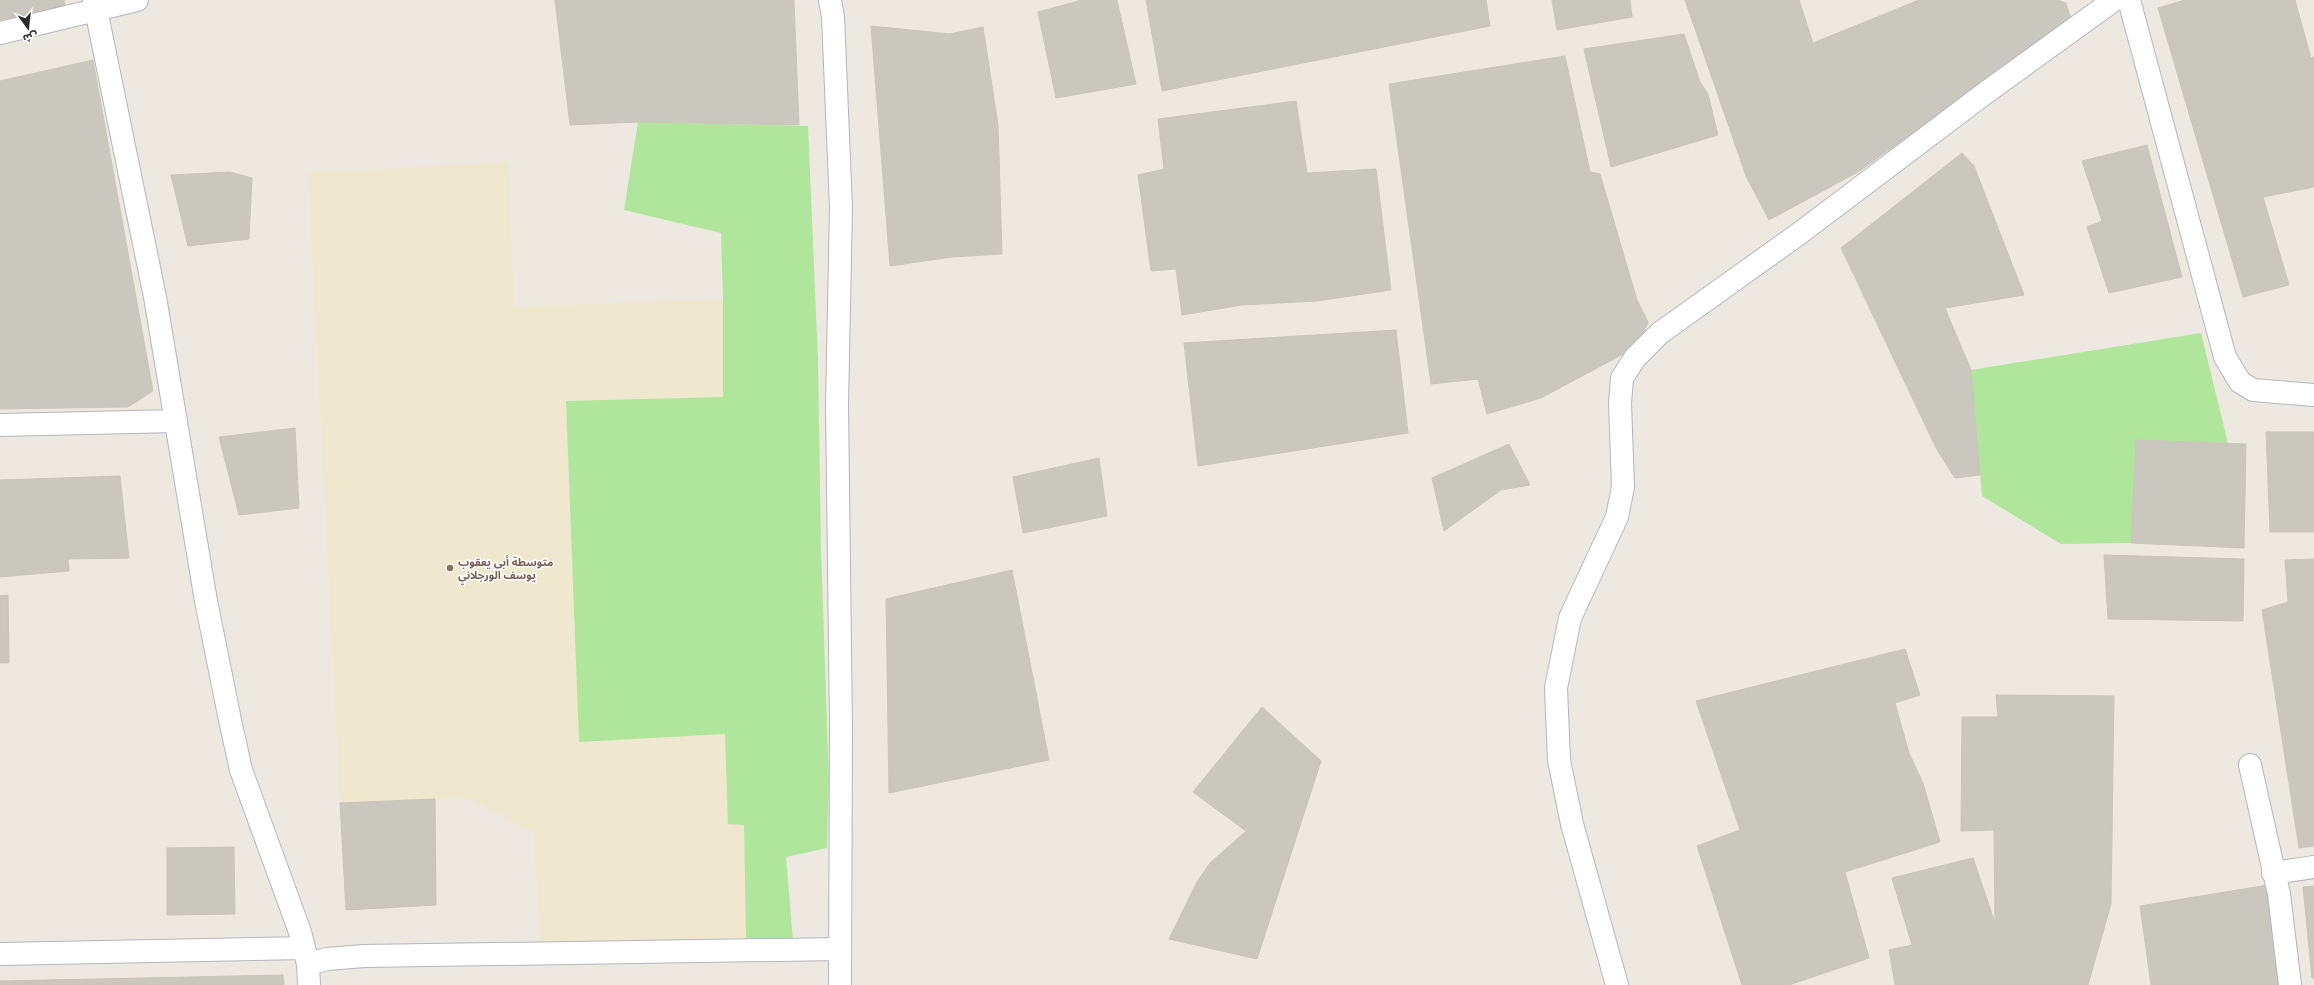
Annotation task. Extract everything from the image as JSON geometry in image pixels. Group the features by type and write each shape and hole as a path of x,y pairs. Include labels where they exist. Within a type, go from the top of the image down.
{"street":[{"path":"0,33 95,5 137,0"},
{"path":"830,0 833,17 841,207 837,404 842,728 840,985"},
{"path":"1617,985 1570,817 1559,760 1556,688 1570,618 1618,517 1623,487 1620,403 1622,378 1635,358 1660,333 1800,233 1984,94 2114,0"},
{"path":"2129,0 2225,357 2240,382 2253,390 2314,395"},
{"path":"95,5 155,297 206,601 241,770 307,966"},
{"path":"0,425 176,421"},
{"path":"2250,765 2273,873 2279,894 2290,985"},
{"path":"2273,873 2314,867"},
{"path":"0,954 307,966 327,959 364,956 840,949"}],"shaded area":[{"name":"متوسطة أبي يعقوب يوسف الورجلاني","path":"508,162 514,307 723,299 723,397 566,401 579,742 725,734 728,824 744,824 746,938 542,949 533,832 468,798 340,803 308,173"}],"green space":[{"path":"638,122 808,126 818,361 821,549 829,782 827,848 786,857 793,941 746,938 744,825 728,824 725,734 579,742 566,401 723,397 721,233 624,210"},
{"path":"2201,333 2228,443 2136,440 2131,543 2061,544 1982,496 1971,370"}],"building":[{"path":"0,0 64,0 65,6 0,20"},
{"path":"555,0 794,0 799,125 638,122 570,125"},
{"path":"1082,0 1117,0 1136,84 1056,98 1038,12"},
{"path":"1146,0 1486,0 1490,26 1162,91"},
{"path":"1552,0 1630,0 1632,17 1557,30"},
{"path":"1685,0 1799,0 1813,43 1919,0 2057,0 2066,3 2071,19 1858,172 1769,220 1746,176"},
{"path":"2185,0 2295,0 2311,58 2314,57 2314,187 2263,197 2289,285 2243,297 2158,8"},
{"path":"871,26 950,34 983,27 998,125 1002,254 952,257 890,266"},
{"path":"1684,34 1700,82 1708,94 1718,135 1611,167 1584,49"},
{"path":"1565,56 1590,172 1600,174 1637,300 1648,322 1638,346 1541,398 1487,414 1478,379 1431,384 1389,84"},
{"path":"93,60 153,391 128,407 0,409 0,81"},
{"path":"1296,101 1307,173 1376,169 1391,290 1317,301 1242,305 1182,315 1176,269 1151,271 1138,175 1164,169 1158,119"},
{"path":"2147,145 2182,277 2109,293 2087,227 2102,221 2082,161"},
{"path":"1962,153 1974,166 2024,295 1945,308 1971,370 1980,475 1955,478 1936,448 1841,248"},
{"path":"230,172 252,178 249,239 188,246 171,175"},
{"path":"1396,330 1408,433 1198,466 1184,343"},
{"path":"295,428 299,508 239,515 219,437"},
{"path":"2266,432 2314,432 2314,532 2270,532"},
{"path":"2136,440 2246,444 2244,548 2131,543"},
{"path":"1509,444 1530,485 1501,490 1444,531 1432,478"},
{"path":"1099,458 1107,516 1023,533 1013,477"},
{"path":"120,476 129,558 68,559 69,571 0,577 0,480"},
{"path":"2104,555 2244,559 2243,621 2108,619"},
{"path":"2314,559 2314,846 2299,848 2262,610 2288,602 2285,560"},
{"path":"1012,570 1049,760 889,793 886,599"},
{"path":"8,595 9,663 0,663 0,596"},
{"path":"1905,649 1920,695 1895,703 1909,753 1923,783 1940,842 1845,872 1869,958 1789,985 1742,985 1697,846 1740,830 1696,701"},
{"path":"1996,695 2114,696 2111,904 2088,985 1895,985 1889,950 1912,945 1892,878 1973,858 1995,923 1994,830 1961,831 1962,717 1998,717"},
{"path":"1262,707 1321,761 1257,959 1169,939 1197,882 1210,863 1246,831 1193,792"},
{"path":"435,799 436,905 346,910 340,803"},
{"path":"234,847 235,914 167,915 167,848"},
{"path":"2268,885 2284,985 2151,985 2140,906"},
{"path":"2314,886 2314,978 2312,978 2303,887"},
{"path":"283,975 284,985 0,985 0,981"}],"place":[{"name":"متوسطة أبي يعقوب يوسف الورجلاني","path":"450,568"}]}
